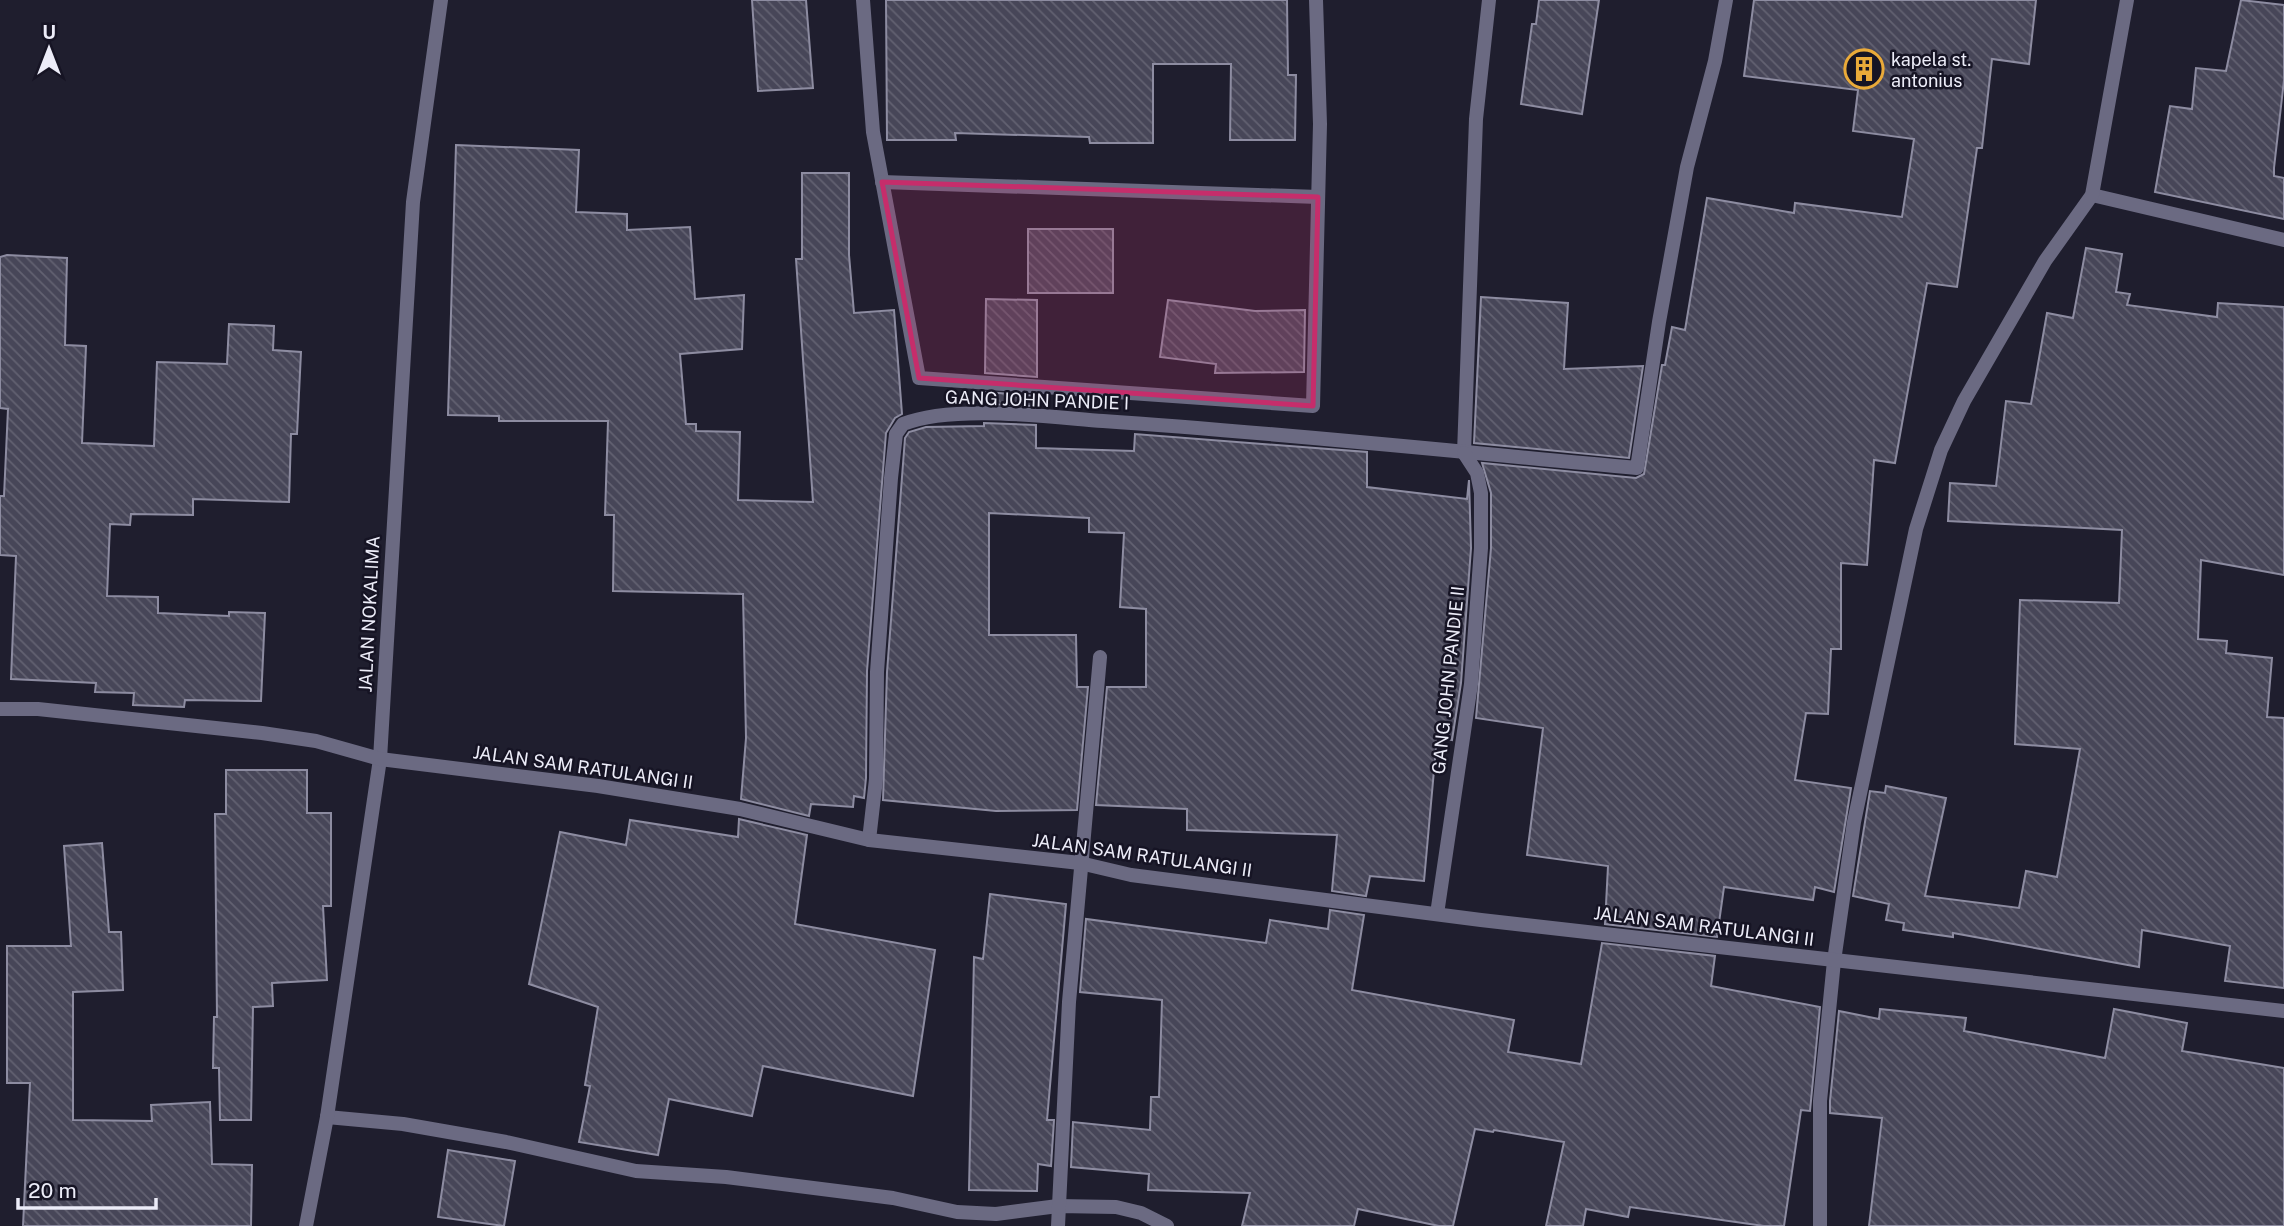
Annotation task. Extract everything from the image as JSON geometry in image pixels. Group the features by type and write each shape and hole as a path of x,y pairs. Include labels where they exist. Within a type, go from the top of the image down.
{"street":[{"name":"JALAN NOKALIMA","path":"306,1226 327,1117 380,759 413,202 441,0"},
{"path":"863,0 873,132 919,378 1313,406 1318,197 1316,0"},
{"path":"1489,0 1476,119 1464,453 1637,468 1659,322 1687,167 1716,61 1726,0"},
{"path":"1820,1226 1820,1101 1834,961 1854,822 1916,529 1941,450 2004,331 2045,261 2092,195 2127,0"},
{"path":"882,182 1318,197"},
{"path":"2092,195 2284,240"},
{"name":"GANG JOHN PANDIE I","path":"869,840 876,779 877,672 891,478 896,434 903,424 941,414 1033,416 1249,430 1464,453"},
{"name":"GANG JOHN PANDIE II","path":"1437,914 1471,684 1481,548 1481,493 1477,473 1464,453"},
{"path":"1058,1226 1080,863 1100,657"},
{"name":"JALAN SAM RATULANGI II","path":"0,709 38,709 262,733 316,741 380,759 598,786 740,809 869,840 1080,863 1132,875 1834,961 2284,1011"},
{"path":"327,1117 403,1124 480,1137 636,1171 738,1178 893,1198 957,1212 996,1214 1058,1206 1116,1207 1141,1213 1167,1226"}],"highlighted area":[{"path":"882,182 1318,197 1313,406 919,378"}],"building":[{"path":"752,0 806,0 813,88 758,91"},
{"path":"886,0 1287,0 1288,75 1296,75 1295,140 1230,140 1231,64 1153,64 1153,143 1090,143 1089,137 955,133 956,140 887,140"},
{"path":"1539,0 1599,0 1582,114 1521,104 1532,24 1536,24"},
{"path":"1754,0 2036,0 2029,64 1992,59 1982,148 1977,148 1957,287 1927,283 1895,463 1874,460 1867,565 1841,563 1841,649 1831,649 1828,714 1806,713 1795,780 1851,788 1834,892 1815,887 1813,900 1724,887 1717,937 1605,924 1608,866 1527,855 1543,728 1476,718 1491,548 1491,493 1482,463 1636,478 1644,474 1662,365 1665,365 1672,327 1685,330 1707,198 1794,213 1795,203 1902,217 1914,139 1853,131 1858,90 1744,76"},
{"path":"2241,0 2284,5 2284,80 2274,176 2284,178 2284,219 2155,192 2170,106 2192,109 2196,68 2226,71"},
{"path":"456,145 579,150 576,212 627,214 627,230 690,227 695,299 744,295 742,349 680,354 686,424 696,424 696,431 740,432 738,500 813,502 796,259 802,259 802,173 849,173 849,255 854,313 894,310 902,414 895,418 886,433 867,671 866,778 864,798 854,796 853,807 811,804 809,816 741,799 746,738 743,594 613,591 614,515 605,515 608,421 499,421 499,416 448,415"},
{"path":"1028,229 1113,229 1113,293 1028,293"},
{"path":"2086,248 2122,254 2116,292 2130,294 2127,305 2217,317 2218,303 2284,307 2284,575 2201,560 2198,639 2227,641 2226,653 2272,658 2267,717 2284,718 2284,988 2225,981 2230,946 2142,930 2139,967 1953,933 1953,937 1903,930 1904,923 1886,920 1889,904 1853,896 1870,791 1885,793 1886,786 1946,798 1925,896 2019,908 2026,871 2057,877 2080,749 2015,744 2020,600 2119,603 2122,530 1948,521 1950,483 1996,486 2006,401 2031,404 2047,313 2073,318"},
{"path":"7,255 67,258 65,345 86,346 82,443 154,446 157,362 227,364 229,324 274,326 273,350 301,352 297,434 291,434 289,502 193,499 193,515 131,514 130,525 110,524 107,596 158,597 158,613 229,616 229,612 265,613 261,701 185,700 184,707 133,705 134,693 95,692 96,683 11,679 16,556 0,555 0,496 4,496 8,409 0,408 0,257"},
{"path":"1481,297 1568,303 1564,369 1643,366 1629,458 1474,443"},
{"path":"986,299 1037,300 1037,377 985,373"},
{"path":"1168,300 1255,311 1305,310 1304,372 1215,373 1216,364 1160,357"},
{"path":"985,392 1036,396 1036,406 985,404"},
{"path":"984,423 1036,425 1036,448 1134,451 1135,434 1367,452 1367,487 1467,499 1469,480 1471,548 1461,683 1452,740 1437,737 1424,881 1370,876 1366,896 1332,891 1337,835 1187,830 1187,809 1096,805 1107,687 1146,687 1146,609 1120,607 1124,533 1089,532 1089,518 989,513 989,635 1076,635 1077,687 1088,687 1077,810 996,811 883,800 887,672 905,438 909,432 926,427 984,426"},
{"path":"226,770 307,770 307,813 331,813 331,906 323,906 327,980 272,983 273,1006 253,1007 251,1120 220,1120 219,1068 213,1068 214,1017 217,1017 215,814 226,814"},
{"path":"739,819 807,835 795,924 935,950 913,1096 763,1066 752,1116 669,1099 658,1155 579,1142 590,1086 585,1085 598,1007 529,984 560,832 626,845 630,820 738,837"},
{"path":"102,843 109,932 121,932 123,990 73,992 73,1120 152,1121 151,1105 210,1102 212,1164 252,1165 251,1226 23,1226 30,1083 7,1083 7,946 71,946 64,846"},
{"path":"990,894 1066,904 1047,1120 1054,1120 1051,1166 1038,1164 1037,1191 969,1190 974,957 983,959"},
{"path":"1330,910 1364,915 1352,990 1514,1020 1508,1052 1581,1064 1602,943 1715,956 1711,986 1820,1007 1810,1111 1801,1110 1784,1226 1764,1226 1630,1207 1628,1217 1586,1209 1583,1226 1546,1226 1564,1142 1494,1130 1475,1129 1453,1226 1439,1226 1358,1209 1354,1226 1242,1226 1250,1193 1148,1190 1149,1174 1071,1167 1073,1122 1150,1130 1151,1097 1159,1097 1162,1000 1080,992 1086,919 1266,943 1270,920 1328,929"},
{"path":"1880,1009 1966,1018 1964,1031 2105,1058 2114,1009 2187,1023 2182,1051 2284,1068 2284,1226 1869,1226 1882,1118 1830,1113 1830,1101 1839,1011 1879,1019"},
{"path":"448,1150 515,1161 504,1226 438,1217"}],"place":[{"name":"kapela st. antonius","path":"1864,69"}]}
